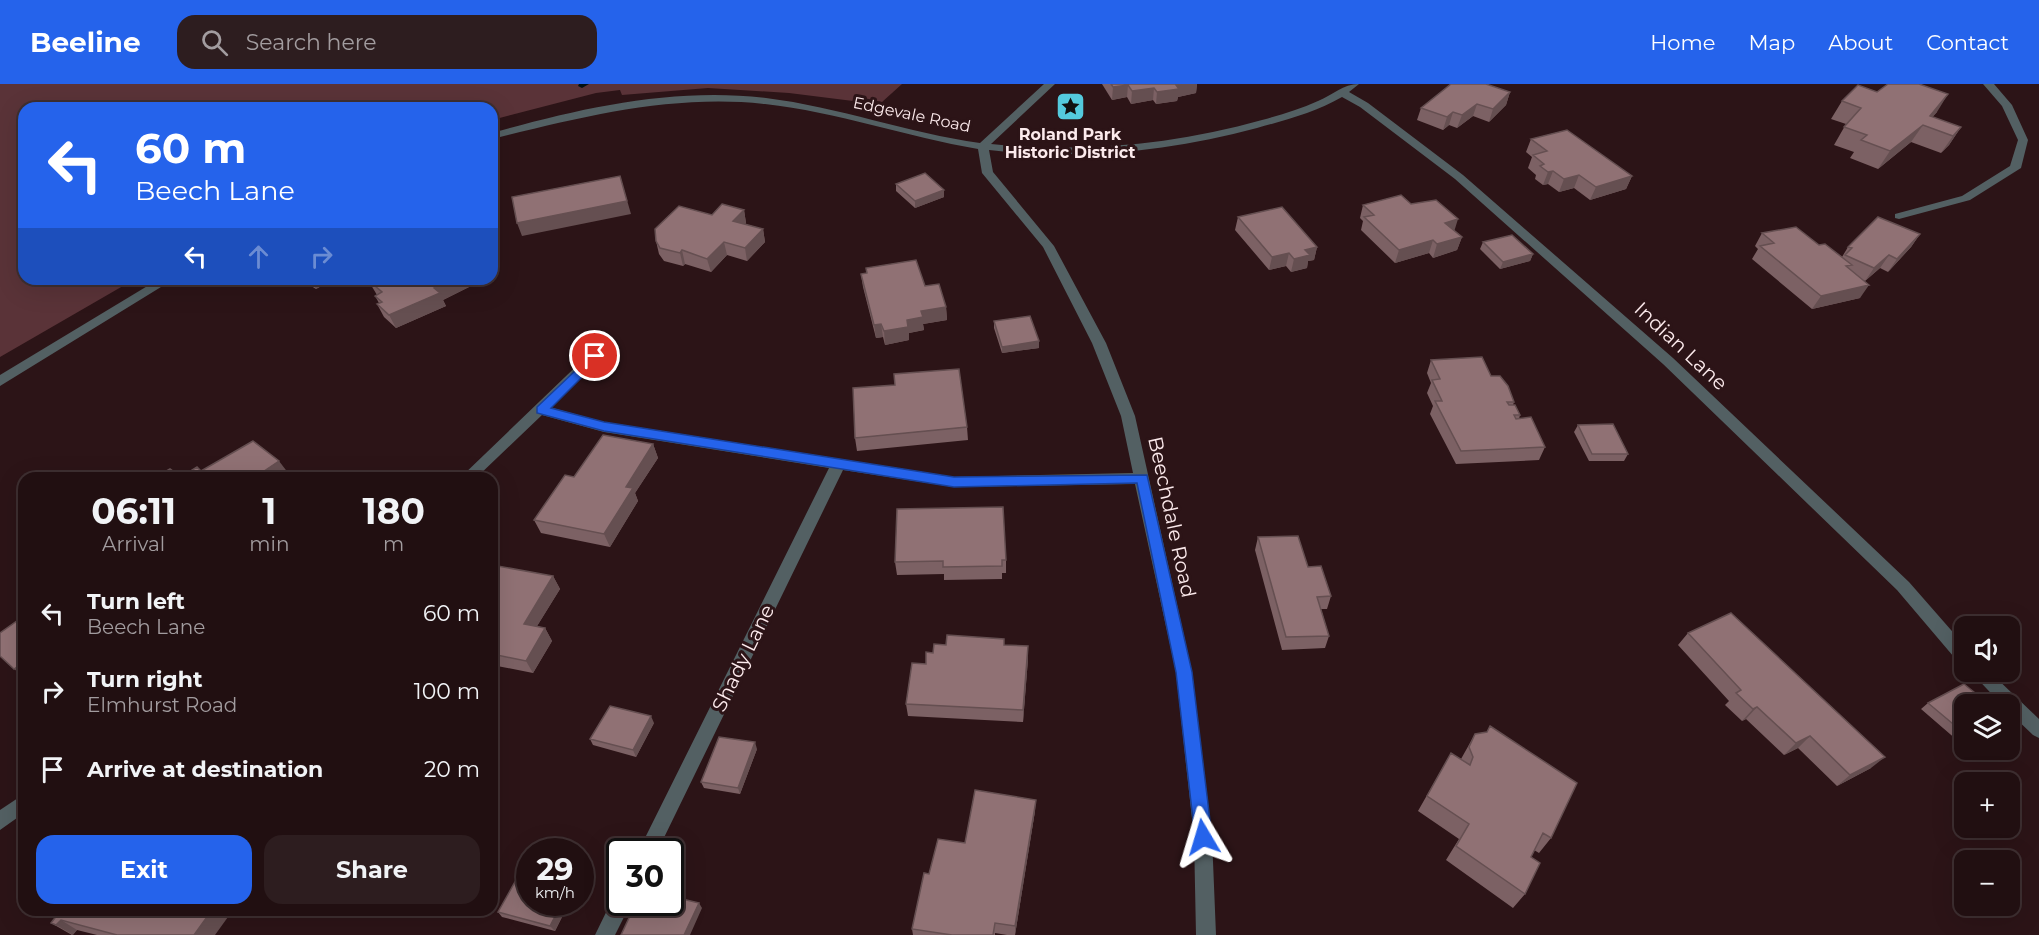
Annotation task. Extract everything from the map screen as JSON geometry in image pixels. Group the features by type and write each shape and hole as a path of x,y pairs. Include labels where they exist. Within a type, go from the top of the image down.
{"street":[{"path":"983,146 1050,84"},
{"name":"Edgevale Road","path":"498,135 611,107 688,98 718,98 777,102 935,138 983,146 1102,150 1196,141 1304,111 1343,93 1354,84"},
{"path":"1899,216 1966,198 2015,168 2023,140 2007,105 1988,84"},
{"name":"Indian Lane","path":"1343,93 1364,105 1459,177 1659,353 1903,586 1954,645"},
{"name":"Beechdale Road","path":"983,146 988,173 1048,246 1099,343 1128,416 1184,672 1203,837 1206,935"},
{"path":"0,381 158,285"},
{"path":"474,472 595,356"},
{"path":"541,410 604,427 954,482 1142,478"},
{"name":"Shady Lane","path":"654,838 838,465"},
{"path":"1989,682 2039,730"},
{"path":"0,821 18,807"},
{"path":"605,935 614,916"}],"shaded area":[{"path":"0,84 902,84 882,102 855,96 853,101 789,93 708,88 622,95 620,90 596,93 498,118 498,102 18,102 18,285 125,285 0,357"}],"building":[{"path":"1111,84 1181,84 1176,85 1179,89 1157,92 1154,88 1132,91 1128,85 1113,87"},
{"path":"1451,84 1486,84 1510,92 1493,109 1477,104 1462,115 1453,112 1447,117 1421,108"},
{"path":"1888,84 1919,84 1948,94 1930,116 1961,127 1953,136 1923,125 1890,151 1861,140 1867,135 1844,127 1861,108 1842,101 1858,85 1877,92"},
{"path":"1567,130 1632,176 1596,187 1579,175 1564,179 1553,171 1548,172 1540,166 1544,164 1533,155 1547,151 1531,139"},
{"path":"925,173 944,190 915,201 896,184"},
{"path":"620,176 627,201 517,223 512,197"},
{"path":"1401,195 1411,204 1436,200 1458,219 1445,223 1462,237 1437,244 1433,240 1399,250 1364,217 1374,215 1363,205"},
{"path":"722,204 744,210 733,221 763,229 745,248 724,242 707,259 682,250 680,253 660,248 656,241 655,229 679,206 712,215"},
{"path":"1282,207 1317,247 1305,250 1310,255 1294,259 1289,253 1272,257 1238,217"},
{"path":"1878,217 1920,234 1897,259 1889,255 1874,268 1845,255 1852,248 1848,247"},
{"path":"1796,227 1819,245 1825,244 1852,265 1846,266 1869,285 1821,296 1760,246 1774,243 1762,233"},
{"path":"1512,235 1533,254 1503,262 1483,242"},
{"path":"916,260 925,286 939,284 946,307 921,311 923,317 907,320 908,327 884,331 881,324 874,325 861,274 867,273 866,268"},
{"path":"374,285 440,285 434,288 440,293 389,315 377,304 382,302 375,296 382,292"},
{"path":"1030,316 1039,341 1002,347 994,321"},
{"path":"1482,357 1491,376 1500,376 1508,386 1514,402 1507,402 1509,405 1515,405 1520,415 1514,415 1516,419 1531,417 1545,447 1461,451 1435,401 1442,401 1432,380 1440,379 1431,360"},
{"path":"959,369 967,427 855,438 853,388 895,385 894,374"},
{"path":"1613,424 1628,454 1592,454 1578,425"},
{"path":"603,435 653,444 626,487 633,488 604,534 534,520 565,475 574,477"},
{"path":"253,441 279,461 263,472 189,472 197,467 201,471"},
{"path":"1003,507 1006,560 1002,560 1002,566 943,567 943,561 895,562 897,509"},
{"path":"1298,536 1308,567 1321,566 1331,596 1317,597 1329,636 1286,637 1258,537"},
{"path":"498,566 553,576 524,624 545,628 526,661 498,655"},
{"path":"1731,613 1885,757 1850,775 1810,736 1796,743 1757,707 1753,709 1736,693 1741,690 1688,633"},
{"path":"18,620 18,666 14,669 0,656 0,633"},
{"path":"947,635 1004,639 1004,645 1028,646 1023,710 906,704 912,663 926,664 926,652 933,653 934,644 946,645"},
{"path":"1964,684 1976,694 1954,694 1954,725 1928,703"},
{"path":"610,706 651,716 633,750 590,739"},
{"path":"1490,726 1577,783 1551,838 1543,833 1531,857 1540,863 1525,894 1456,846 1469,824 1427,796 1451,753 1470,765 1473,757 1469,747 1475,734 1487,732"},
{"path":"719,737 755,742 738,788 701,782"},
{"path":"975,790 1036,800 1015,926 995,923 993,935 952,935 912,929 924,873 929,874 938,839 965,843"},
{"path":"516,880 516,916 555,916 550,926 498,912"},
{"path":"684,899 699,903 684,935 621,935 630,916 684,916"},
{"path":"56,916 208,916 194,935 117,935 61,920 56,925 51,923"}],"place":[{"name":"Roland Park Historic District","path":"1070,106"}],"route":[{"path":"595,356 541,410 604,427 954,482 1142,478 1148,515 1184,672 1203,837"}]}
